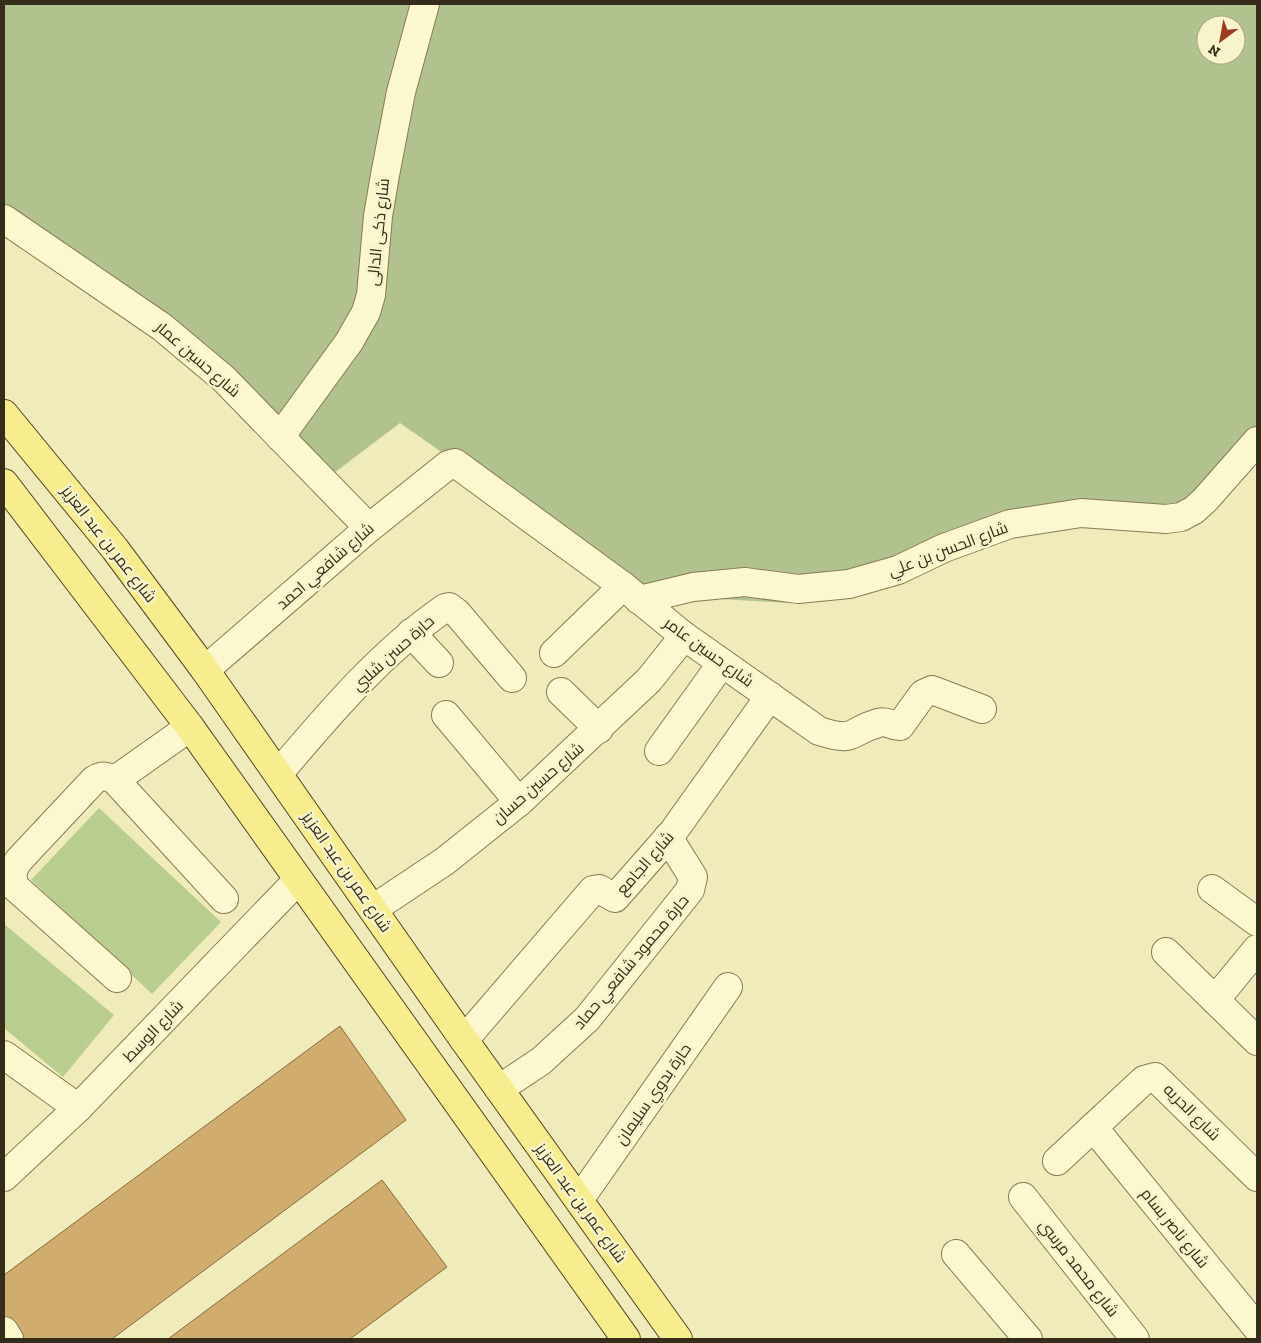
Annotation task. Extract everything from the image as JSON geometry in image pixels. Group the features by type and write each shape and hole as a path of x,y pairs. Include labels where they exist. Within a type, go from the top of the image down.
{"main road":[{"name":"شارع عمر بن عبد العزيز","path":"4,414 115,549 205,670 464,1040 678,1339"},
{"path":"4,482 190,727 297,881 626,1339"}],"street":[{"name":"شارع ذكى الدالى","path":"280,437 354,335 366,312 371,295 378,216 388,158 401,92 425,4"},
{"name":"شارع حسين عمار","path":"4,219 162,327 224,379 369,528"},
{"name":"شارع الحسن بن علي","path":"631,593 746,582 798,589 849,584 898,570 944,548 1010,524 1080,513 1166,519 1181,517 1194,510 1205,500 1257,440"},
{"name":"شارع حسين عامر","path":"448,465 456,462 460,464 631,593 684,636 819,731 835,736 851,737 879,722 900,726 927,691 936,691 982,709"},
{"name":"شارع شافعي احمد","path":"205,670 369,528 448,465"},
{"path":"554,653 631,593"},
{"name":"حارة حسن شلبي","path":"278,774 340,700 426,620 449,607 457,613 512,678"},
{"path":"411,633 440,663"},
{"name":"شارع حسين حسان","path":"373,909 445,862 519,802 599,729 649,680 684,636"},
{"path":"659,751 722,663"},
{"path":"561,692 599,729"},
{"name":"شارع الجامع","path":"464,1040 593,890 599,889 611,898 617,897 668,837 770,696"},
{"path":"446,715 519,802"},
{"path":"115,780 190,727"},
{"path":"116,978 15,887 12,878 13,868 19,860 94,780 100,776 108,776 115,780 224,899"},
{"name":"حارة محمود شافعي حماد","path":"499,1089 541,1061 587,1019 690,890 693,877 668,837"},
{"name":"شارع الوسط","path":"4,1177 78,1108 297,881"},
{"path":"1212,889 1257,922"},
{"path":"1215,1000 1257,949"},
{"path":"1166,952 1257,1042"},
{"name":"حارة بدوي سليمان","path":"579,1200 728,987"},
{"path":"4,1055 78,1108"},
{"name":"شارع الحريه","path":"1057,1161 1144,1080 1155,1076 1257,1176"},
{"name":"شارع ناصر بسام","path":"1093,1127 1257,1328"},
{"name":"شارع محمد مرسي","path":"1023,1197 1135,1339"},
{"path":"956,1254 1028,1339"},
{"path":"4,1331 9,1339"}],"green space":[{"path":"4,4 1257,4 1257,428 1171,521 1068,514 791,603 646,595 400,423 326,479 193,361 4,235"},
{"path":"99,808 221,922 152,994 31,880"},
{"path":"4,924 114,1015 63,1077 4,1028"}],"building":[{"path":"340,1026 406,1120 112,1339 11,1339 4,1329 4,1275"},
{"path":"382,1180 447,1267 350,1339 168,1339"}]}
